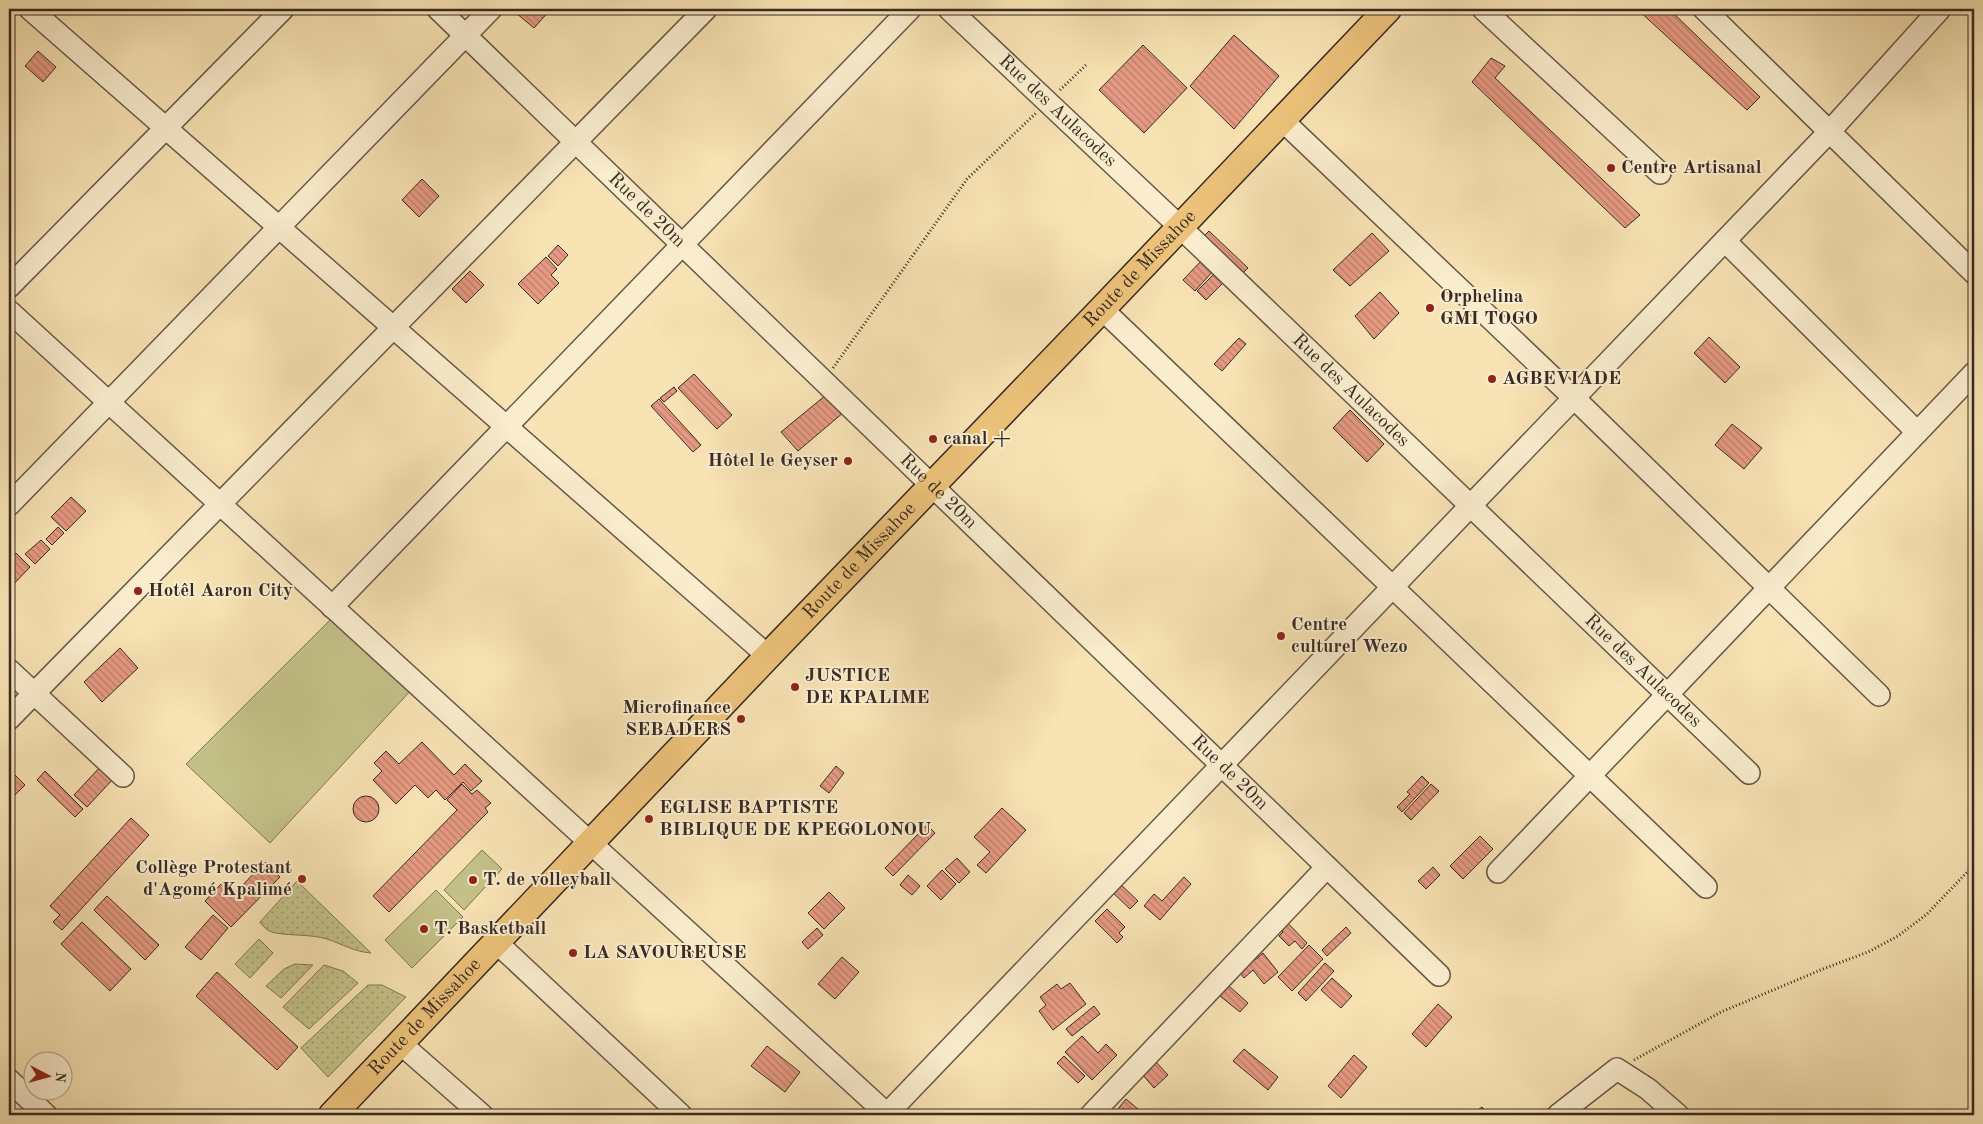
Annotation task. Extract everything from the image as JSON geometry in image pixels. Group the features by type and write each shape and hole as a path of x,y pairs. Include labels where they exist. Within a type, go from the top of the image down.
{"main road":[{"name":"Route de Missahoe","path":"332,1115 768,656 1388,9"}],"street":[{"path":"30,9 768,656"},
{"path":"9,287 283,9"},
{"name":"Rue de 20m","path":"438,9 1439,975"},
{"path":"9,504 491,9"},
{"path":"9,719 706,9"},
{"path":"332,607 910,9"},
{"name":"Rue des Aulacodes","path":"949,9 1179,226 1749,773"},
{"path":"1483,9 1660,173"},
{"path":"1704,9 1974,274"},
{"path":"9,311 887,1115 1830,132 1940,9"},
{"path":"1282,120 1574,398 1879,696"},
{"path":"1725,241 1917,432"},
{"path":"1102,309 1706,887"},
{"path":"1498,872 1974,373"},
{"path":"9,670 123,776"},
{"path":"1091,1115 1326,867"},
{"path":"496,942 682,1115"},
{"path":"401,1044 482,1115"},
{"path":"1558,1115 1617,1069 1643,1085 1678,1115"},
{"path":"9,1080 46,1115"}],"path":[{"path":"824,380 967,179 1086,65"},
{"path":"1617,1069 1721,1012 1868,952 1898,936 1927,914 1974,865"}],"shaded area":[{"path":"337,613 413,688 270,843 186,764"},
{"name":"T. de volleyball","path":"482,850 502,869 464,910 444,890"},
{"path":"297,881 371,953 321,937 276,933 265,928 260,922"},
{"name":"T. Basketball","path":"436,890 463,917 412,968 385,940"},
{"path":"259,939 273,953 250,978 235,964"},
{"path":"295,964 313,965 281,998 266,986 284,969"},
{"path":"324,965 343,971 358,983 309,1029 283,1007"},
{"path":"368,985 382,985 406,997 328,1077 301,1048"}],"building":[{"path":"520,9 551,9 534,28 516,13"},
{"path":"1637,9 1669,9 1760,97 1747,110"},
{"path":"1234,35 1279,76 1234,129 1190,86"},
{"path":"1143,45 1187,88 1144,133 1099,90"},
{"path":"38,51 56,67 43,82 25,66"},
{"path":"1491,58 1505,66 1495,78 1640,215 1625,228 1472,82"},
{"path":"422,179 439,196 419,217 402,200"},
{"path":"1209,231 1248,268 1240,276 1201,239"},
{"path":"1372,233 1389,251 1350,286 1333,270"},
{"path":"558,245 568,255 558,266 548,256"},
{"path":"546,257 557,269 551,275 559,283 538,304 518,284"},
{"path":"1203,259 1215,269 1195,291 1183,280"},
{"path":"470,271 484,285 466,303 452,289"},
{"path":"1217,271 1226,280 1206,300 1197,291"},
{"path":"1380,292 1399,313 1374,339 1355,316"},
{"path":"1709,337 1740,367 1725,383 1694,353"},
{"path":"1239,338 1246,344 1222,371 1214,364"},
{"path":"694,374 732,415 717,429 678,388"},
{"path":"674,387 677,391 664,402 660,398"},
{"path":"826,395 844,412 798,451 781,432"},
{"path":"659,399 701,445 693,452 651,406"},
{"path":"1350,410 1384,444 1367,462 1333,428"},
{"path":"1732,424 1762,448 1744,469 1715,445"},
{"path":"71,497 86,511 66,531 51,517"},
{"path":"58,527 64,533 52,545 46,539"},
{"path":"41,540 50,549 35,564 25,554"},
{"path":"16,553 30,567 9,589 9,560"},
{"path":"120,648 138,668 102,702 84,682"},
{"path":"422,742 454,775 465,764 482,781 471,791 463,782 445,800 436,790 428,798 415,785 396,804 373,780 382,771 374,763 386,751 399,764"},
{"path":"101,766 114,778 87,807 74,795"},
{"path":"836,766 844,773 829,793 820,786"},
{"path":"9,769 25,785 9,801"},
{"path":"45,771 83,809 75,817 37,780"},
{"path":"1422,776 1429,783 1402,812 1397,807 1410,794 1407,792"},
{"path":"462,784 472,794 477,790 491,803 485,808 488,812 389,912 373,896 457,810 447,800"},
{"path":"1431,784 1439,791 1411,820 1404,813"},
{"path":"366,796 375,800 379,809 375,818 366,822 357,818 353,809 357,800"},
{"path":"1002,808 1026,830 986,873 977,865 990,852 974,837"},
{"path":"131,818 149,835 62,930 53,922 60,915 50,906"},
{"path":"927,825 935,833 893,876 885,868"},
{"path":"1480,836 1493,849 1463,879 1450,866"},
{"path":"957,858 970,872 959,883 945,869"},
{"path":"265,862 280,877 231,927 205,901 222,883 234,894"},
{"path":"1433,867 1440,875 1426,889 1418,881"},
{"path":"942,870 956,884 941,900 927,886"},
{"path":"908,875 920,886 912,895 900,885"},
{"path":"1184,877 1191,884 1160,920 1144,906 1154,894 1162,901"},
{"path":"1117,881 1138,901 1130,909 1109,889"},
{"path":"829,892 845,908 824,929 808,913"},
{"path":"107,896 159,945 145,960 94,910"},
{"path":"1107,909 1125,927 1119,933 1123,937 1117,943 1095,921"},
{"path":"213,915 228,928 201,960 185,947"},
{"path":"1283,918 1307,943 1302,949 1295,941 1289,946 1279,936 1283,932 1276,924"},
{"path":"82,922 131,969 110,991 61,944"},
{"path":"1346,927 1351,933 1327,956 1322,950"},
{"path":"817,928 823,935 808,949 802,942"},
{"path":"1309,945 1323,959 1292,991 1278,977"},
{"path":"1263,953 1278,972 1264,984 1253,970 1244,978 1236,968 1251,955 1255,960"},
{"path":"842,957 859,972 835,999 818,984"},
{"path":"1325,963 1334,971 1306,1001 1298,993"},
{"path":"217,972 298,1047 277,1070 196,996"},
{"path":"1332,978 1352,996 1341,1008 1321,990"},
{"path":"1070,983 1086,1004 1053,1030 1039,1011 1046,1005 1040,997 1057,984 1061,989"},
{"path":"1229,986 1248,1003 1240,1012 1220,996"},
{"path":"1438,1004 1452,1017 1426,1047 1412,1034"},
{"path":"1094,1006 1100,1014 1072,1036 1066,1029"},
{"path":"1082,1036 1098,1053 1106,1044 1117,1055 1092,1080 1065,1052"},
{"path":"767,1046 800,1072 785,1092 751,1066"},
{"path":"1244,1049 1278,1077 1268,1090 1233,1061"},
{"path":"1354,1055 1367,1067 1341,1098 1328,1086"},
{"path":"1064,1056 1085,1076 1078,1083 1057,1063"},
{"path":"1156,1062 1168,1075 1154,1088 1142,1074"},
{"path":"1126,1099 1145,1115 1113,1115"},
{"path":"1482,1107 1488,1115 1471,1115"}],"place":[{"name":"Centre Artisanal","path":"1611,168"},
{"name":"Orphelina GMI TOGO","path":"1430,308"},
{"name":"AGBEVIADE","path":"1492,379"},
{"name":"canal +","path":"933,439"},
{"name":"Hôtel le Geyser","path":"848,461"},
{"name":"Hotêl Aaron City","path":"138,591"},
{"name":"Centre culturel Wezo","path":"1281,636"},
{"name":"JUSTICE DE KPALIME","path":"795,687"},
{"name":"Microfinance SEBADERS","path":"741,719"},
{"name":"EGLISE BAPTISTE BIBLIQUE DE KPEGOLONOU","path":"649,819"},
{"name":"Collège Protestant d'Agomé Kpalimé","path":"302,879"},
{"name":"T. de volleyball","path":"473,880"},
{"name":"T. Basketball","path":"424,929"},
{"name":"LA SAVOUREUSE","path":"573,953"}]}
